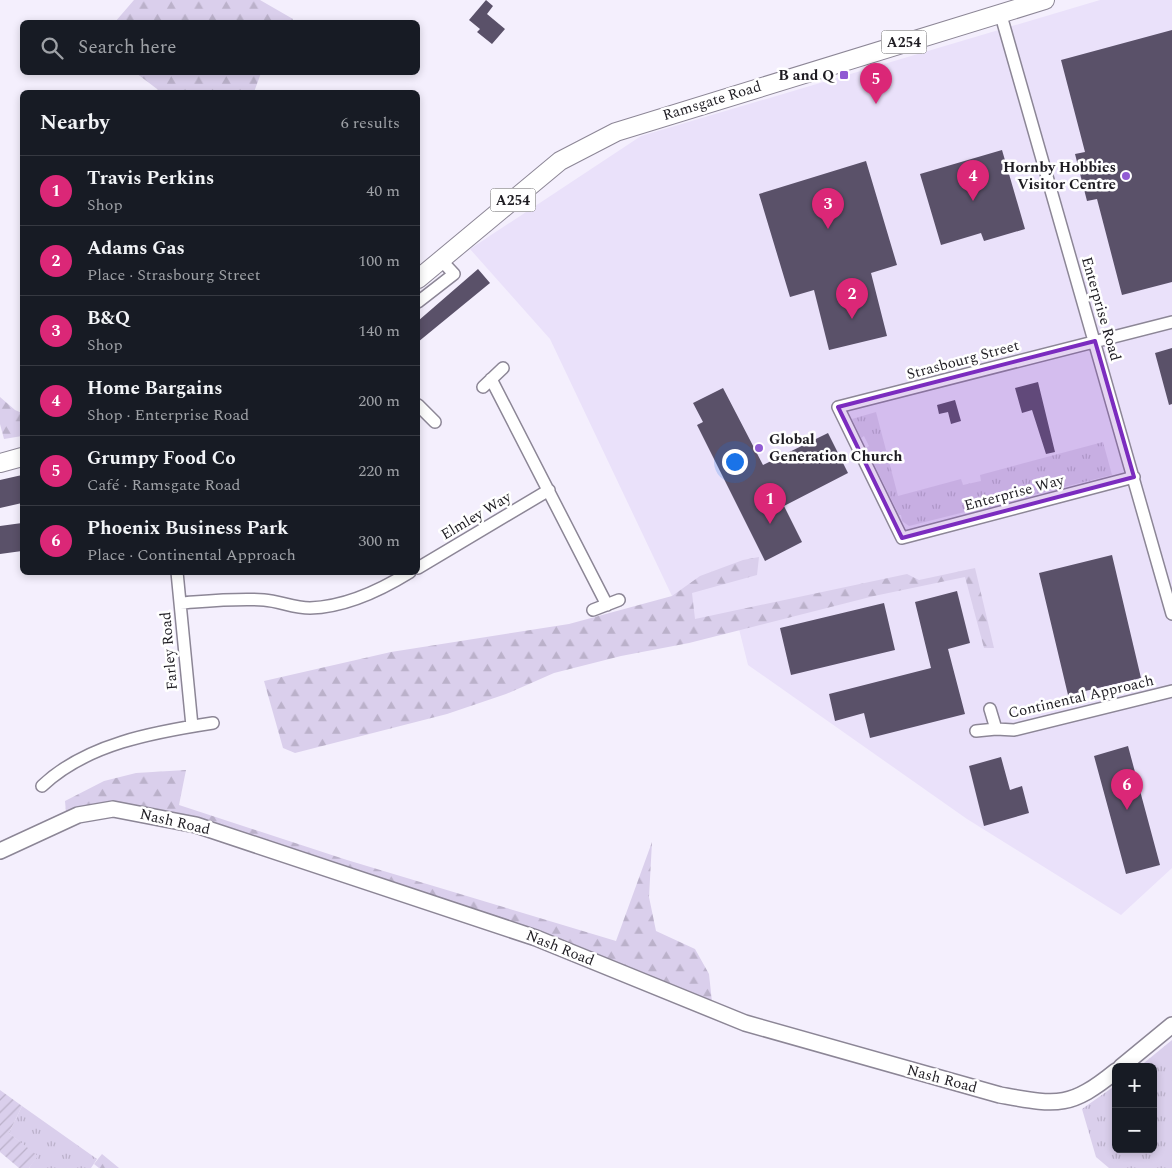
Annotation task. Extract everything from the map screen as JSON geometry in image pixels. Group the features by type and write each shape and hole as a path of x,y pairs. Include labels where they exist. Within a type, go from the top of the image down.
{"main road":[{"name":"Ramsgate Road","path":"420,277 560,161 616,132 1000,12 1045,0"},
{"path":"0,462 20,457"}],"street":[{"name":"Enterprise Road","path":"1000,12 1172,614"},
{"path":"420,300 454,274 441,260"},
{"name":"Strasbourg Street","path":"902,538 838,408 1172,322"},
{"path":"503,368 487,383 549,490 607,605"},
{"path":"420,406 435,422"},
{"name":"Enterprise Way","path":"902,538 1134,477"},
{"name":"Elmley Way","path":"420,567 549,490"},
{"name":"Farley Road","path":"177,575 192,726"},
{"path":"180,603 238,599 267,600 309,608 356,598 389,585 405,575"},
{"path":"594,610 619,600"},
{"name":"Continental Approach","path":"976,731 1014,730 1172,691"},
{"name":"Continental Approach","path":"990,708 996,729"},
{"path":"42,786 58,771 104,749 146,735 213,723"},
{"name":"Nash Road","path":"0,851 78,815 113,809 151,815 196,825 251,842 536,938 745,1023 812,1044 1000,1095 1038,1102 1059,1103 1081,1096 1112,1074"},
{"path":"1126,1063 1172,1025"}],"highlighted area":[{"path":"1095,341 1134,477 902,538 838,407"}],"shaded area":[{"path":"1100,0 1172,0 1172,868 1121,915 967,819 748,665 737,621 690,629 672,596 550,339 470,249 641,136"}],"green space":[{"path":"134,0 260,0 293,19 292,20 117,20"},
{"path":"139,75 260,75 255,90 158,90"},
{"path":"0,397 20,412 20,436 4,439 0,424"},
{"path":"876,412 898,496 961,479 963,485 981,481 980,475 1103,442 1112,475 909,526 902,521 901,515 899,515 866,448 869,446 864,436 861,438 852,419"},
{"path":"759,557 757,575 692,593 695,619 907,574 919,580 975,568 994,648 984,648 965,577 874,596 689,643 621,656 554,673 506,694 447,714 295,753 283,748 264,681 391,652 569,624 672,596 700,576 743,560"},
{"path":"186,770 179,805 347,860 616,941 652,842 649,897 656,931 695,949 709,974 712,1002 173,813 66,813 65,801 104,781 136,773"},
{"path":"1172,1040 1172,1168 1109,1168 1096,1157 1082,1109 1112,1088 1112,1153 1157,1153 1157,1063 1144,1063"},
{"path":"0,1090 22,1106 9,1133 38,1156 29,1168 19,1168 0,1152"},
{"path":"22,1106 97,1159 91,1168 29,1168 37,1156 9,1133"},
{"path":"102,1154 119,1168 99,1168 94,1164"}],"building":[{"path":"486,0 493,6 487,14 505,29 492,44 477,32 480,29 469,20"},
{"name":"Hornby Hobbies Visitor Centre","path":"1172,30 1172,282 1122,295 1097,199 1087,201 1075,154 1085,152 1061,60"},
{"path":"1002,150 1025,229 984,241 981,233 941,245 920,174"},
{"path":"866,161 897,265 871,273 887,336 829,350 814,290 790,297 759,194"},
{"path":"478,269 490,283 420,340 420,319"},
{"path":"1172,348 1172,404 1169,405 1155,353"},
{"path":"1038,382 1055,452 1046,454 1032,410 1022,413 1015,388"},
{"path":"723,388 763,465 828,433 848,473 784,506 802,542 765,561 697,425 703,422 693,403"},
{"path":"955,400 961,421 951,424 948,412 939,414 937,405"},
{"path":"20,475 20,503 0,508 0,480"},
{"path":"20,523 20,551 0,554 0,526"},
{"path":"1112,555 1141,678 1068,695 1039,573"},
{"path":"957,591 970,643 948,649 965,714 870,738 864,713 835,721 829,694 931,668 915,602"},
{"path":"884,603 895,650 791,675 780,628"},
{"path":"1128,746 1160,865 1126,874 1094,756"},
{"path":"1001,757 1010,790 1022,786 1029,813 984,826 969,766"}],"place":[{"name":"B and Q","path":"844,75"},
{"name":"Grumpy Food Co","path":"876,104"},
{"name":"Hornby Hobbies Visitor Centre","path":"1126,176"},
{"name":"Home Bargains","path":"973,201"},
{"name":"B&Q","path":"828,229"},
{"name":"Adams Gas","path":"852,319"},
{"name":"Global Generation Church","path":"759,448"},
{"name":"Travis Perkins","path":"770,524"},
{"name":"Phoenix Business Park","path":"1127,810"}]}
